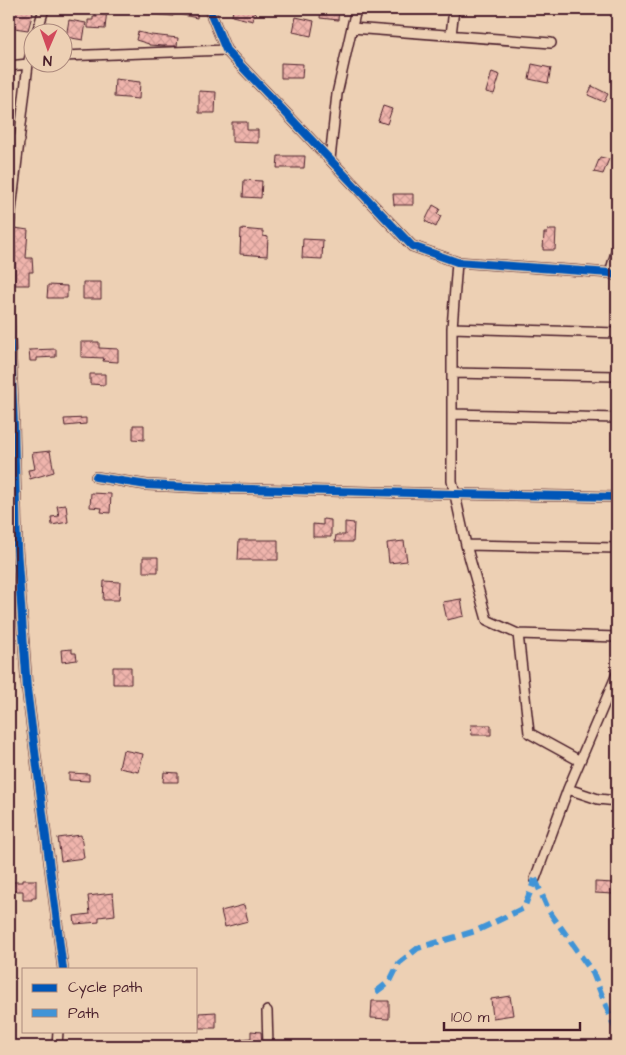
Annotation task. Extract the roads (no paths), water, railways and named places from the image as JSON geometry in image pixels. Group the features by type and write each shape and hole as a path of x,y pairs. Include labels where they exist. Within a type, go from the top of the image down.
{"street":[{"path":"40,22 44,9"},
{"path":"210,9 226,50 412,246 457,262 614,275 617,249"},
{"path":"330,159 337,94 356,9"},
{"path":"451,35 454,9"},
{"path":"352,28 551,43"},
{"path":"72,56 226,50"},
{"path":"9,66 22,60"},
{"path":"9,228 29,72"},
{"path":"9,140 20,140"},
{"path":"457,262 452,328 452,481 466,545 487,620 518,634 617,637"},
{"path":"9,317 14,425 12,494 18,548 27,689 63,968"},
{"path":"452,328 617,333"},
{"path":"452,373 617,376"},
{"path":"452,414 617,418"},
{"path":"96,477 147,485 207,488 617,497"},
{"path":"466,545 617,548"},
{"path":"518,634 529,733 580,761"},
{"path":"535,879 568,789 617,674"},
{"path":"568,789 598,800 617,801"},
{"path":"267,1011 268,1046"},
{"path":"57,1046 58,1032"}]}
